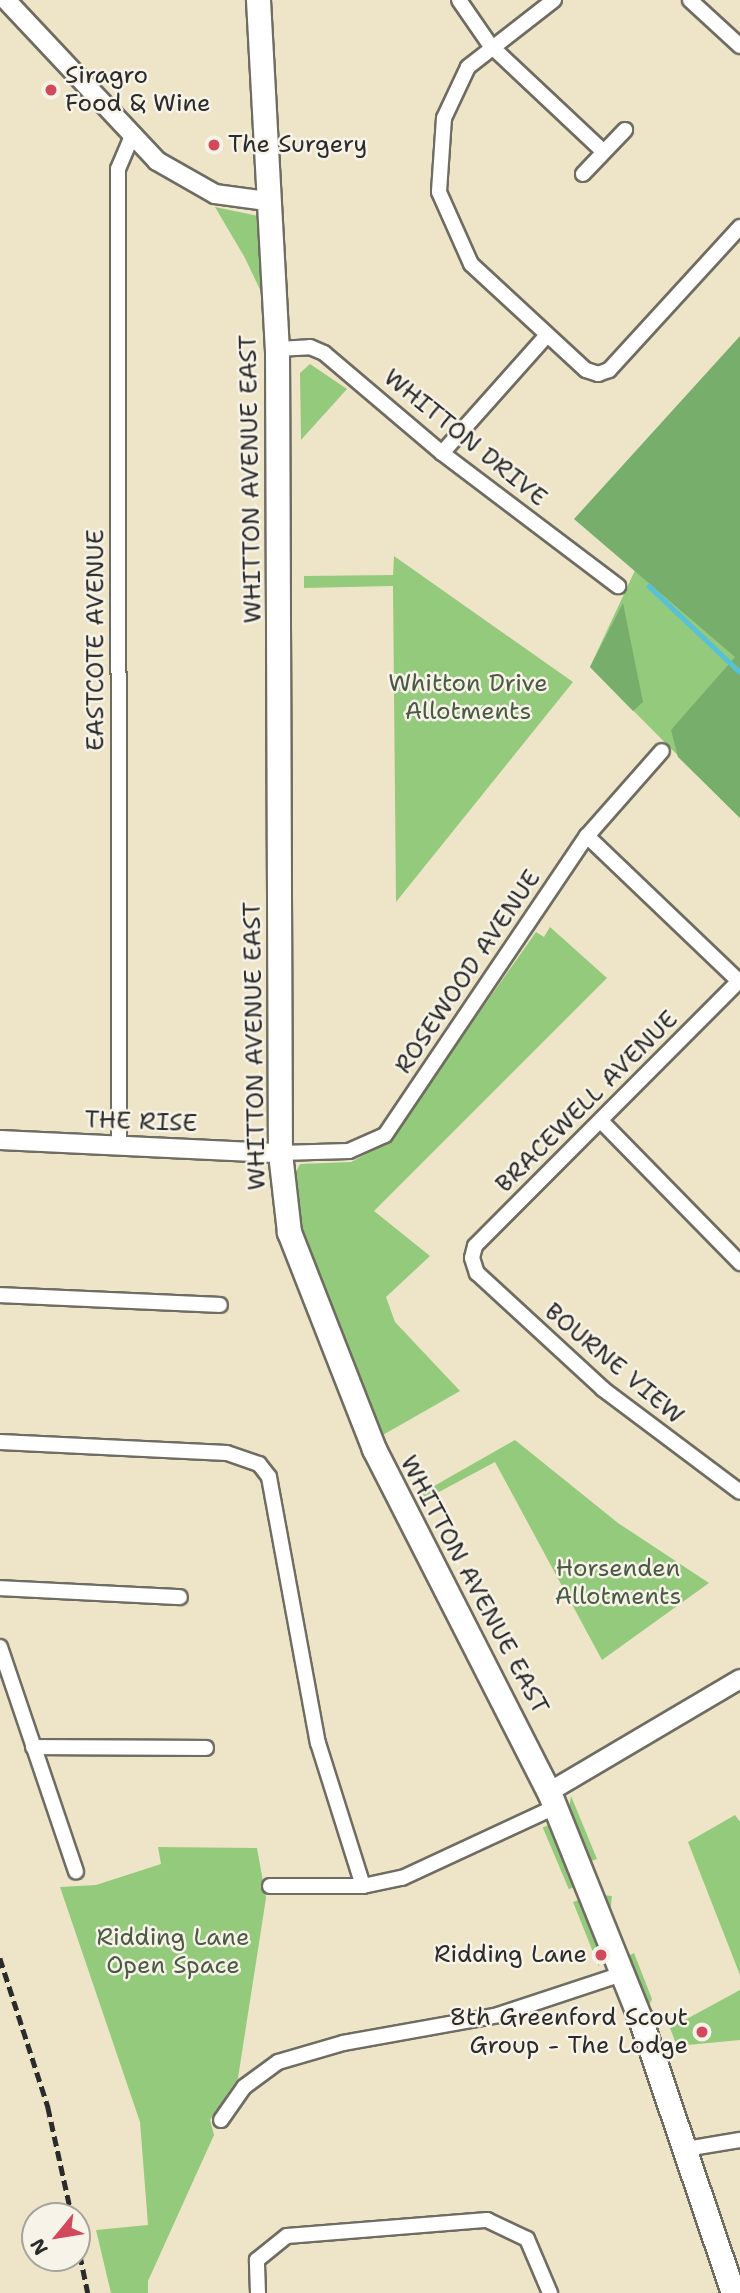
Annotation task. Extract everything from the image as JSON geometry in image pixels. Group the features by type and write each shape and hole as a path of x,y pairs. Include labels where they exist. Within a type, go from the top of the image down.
{"main road":[{"name":"WHITTON AVENUE EAST","path":"258,0 277,349 280,1153 289,1233 333,1355 374,1449 552,1800 622,1974 686,2148 733,2293"}],"street":[{"path":"6,0 131,138 189,183 215,194 267,201"},
{"path":"459,0 490,45 604,152"},
{"path":"554,0 490,45 468,67 444,118 439,192 450,229 471,264 547,335 598,374 609,370 740,228"},
{"path":"691,0 740,46"},
{"path":"583,174 625,131"},
{"name":"EASTCOTE AVENUE","path":"119,1146 118,169 131,138"},
{"path":"442,453 547,335"},
{"name":"WHITTON DRIVE","path":"277,349 310,346 324,353 442,453 618,586"},
{"name":"ROSEWOOD AVENUE","path":"280,1153 349,1151 384,1135 587,836 662,751"},
{"path":"587,836 739,982"},
{"name":"BRACEWELL AVENUE","path":"472,1258 475,1247 739,982"},
{"path":"601,1121 740,1263"},
{"name":"THE RISE","path":"0,1140 280,1153"},
{"name":"BOURNE VIEW","path":"472,1258 477,1273 603,1388 740,1492"},
{"path":"0,1295 220,1305"},
{"path":"0,1442 226,1452 259,1464 269,1477 318,1743 363,1886"},
{"path":"0,1588 180,1598"},
{"path":"0,1647 76,1871"},
{"path":"270,1886 363,1886 444,1861 552,1800 740,1679"},
{"path":"33,1748 206,1748"},
{"path":"221,2120 244,2087 278,2062 344,2043 498,2015 622,1974"},
{"path":"686,2148 740,2140"},
{"path":"258,2293 255,2269 262,2251 287,2236 487,2220 527,2239 550,2293"}],"green space":[{"path":"215,207 258,216 263,296 245,258"},
{"path":"740,336 740,818 678,757 671,730 735,657 574,519"},
{"path":"740,345 740,818 590,667"},
{"path":"310,364 347,389 301,440 300,373"},
{"name":"Whitton Drive Allotments","path":"394,556 573,682 396,902 393,586 304,588 304,576 393,575"},
{"path":"623,603 643,702 633,711 590,667"},
{"path":"550,927 607,978 374,1211 430,1256 386,1297 395,1322 460,1391 381,1436 296,1221 291,1181 300,1164 351,1162 387,1143 536,932 544,937"},
{"name":"Horsenden Allotments","path":"515,1440 618,1523 709,1583 602,1660 495,1462 424,1500 420,1494"},
{"path":"571,1796 597,1859 588,1862 568,1814"},
{"path":"735,1815 740,1822 740,1975 688,1842"},
{"path":"551,1824 577,1886 569,1889 543,1828"},
{"name":"Ridding Lane Open Space","path":"158,1847 257,1848 266,1898 238,2078 210,2120 214,2135 148,2281 148,2293 111,2293 96,2230 148,2225 140,2122 60,1887 96,1885 161,1864"},
{"path":"602,1895 612,1896 606,1956 596,1955"},
{"path":"582,1899 601,1943 599,1967 573,1902"},
{"path":"634,1953 652,1999 647,2010 626,1957"},
{"path":"740,1990 740,2040 677,2046 670,2028"}],"waterway":[{"path":"649,586 740,672"}],"railway":[{"path":"0,1958 48,2107 69,2202"},
{"path":"84,2272 88,2293"}],"place":[{"name":"Siragro Food & Wine","path":"51,90"},
{"name":"The Surgery","path":"214,145"},
{"name":"Ridding Lane","path":"601,1955"},
{"name":"8th Greenford Scout Group - The Lodge","path":"702,2032"}]}
